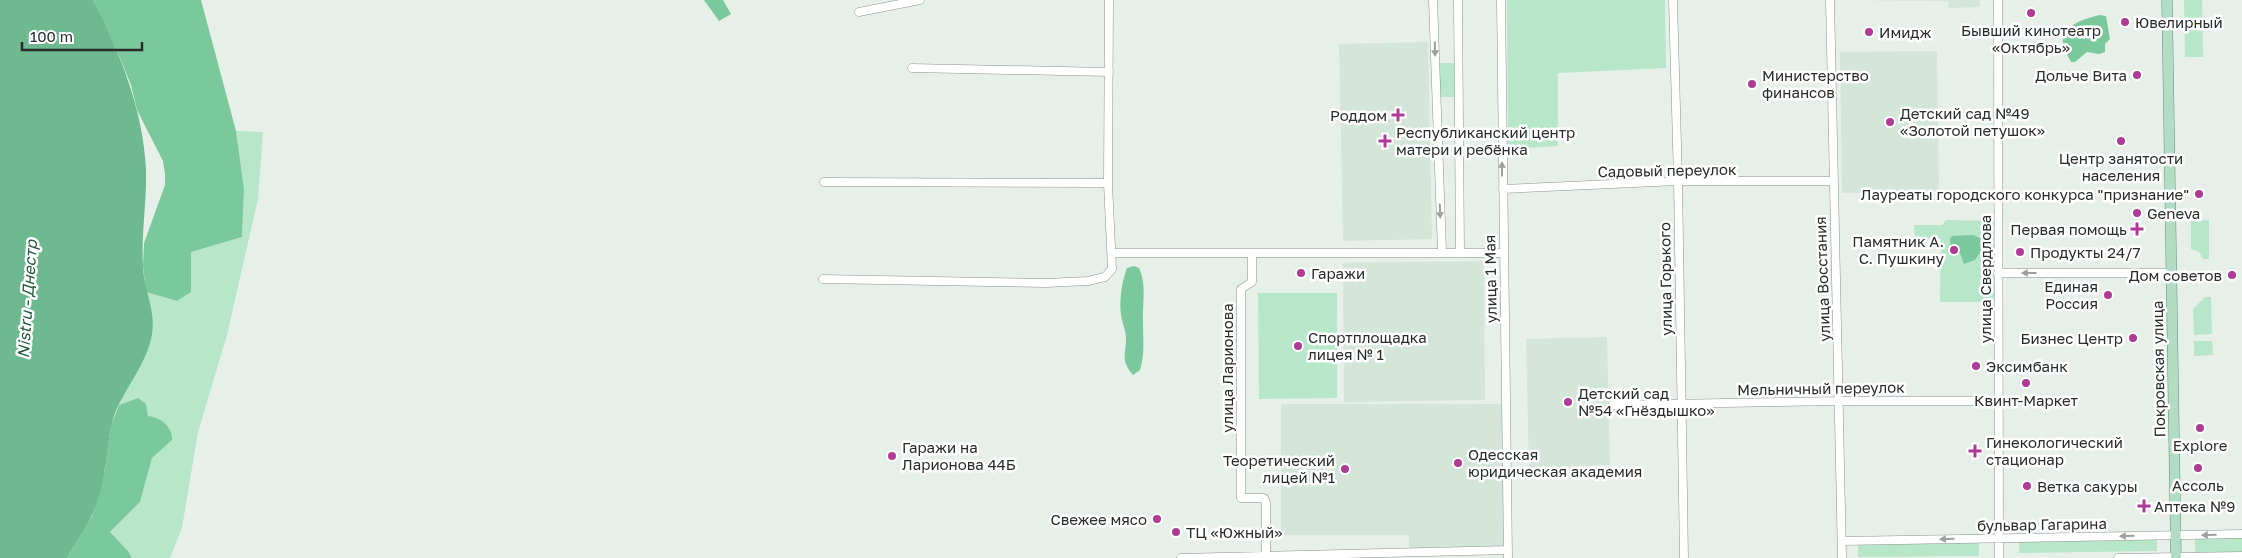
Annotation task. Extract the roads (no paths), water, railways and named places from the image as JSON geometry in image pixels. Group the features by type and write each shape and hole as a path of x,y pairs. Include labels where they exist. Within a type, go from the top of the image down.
{"main road":[{"name":"Покровская улица","path":"2167,0 2176,558"}],"street":[{"path":"859,12 920,0"},
{"path":"823,279 1046,283 1088,281 1104,277 1112,268 1113,253 1108,183 1109,0"},
{"path":"1433,0 1442,252"},
{"path":"1458,0 1460,252"},
{"name":"улица 1 Мая","path":"1501,0 1508,554"},
{"name":"улица Горького","path":"1673,0 1684,558"},
{"name":"улица Восстания","path":"1830,0 1842,558"},
{"name":"улица Свердлова","path":"1998,0 1999,558"},
{"path":"912,68 1109,72"},
{"name":"Садовый переулок","path":"1502,189 1678,182 1833,181"},
{"path":"824,182 1108,183"},
{"path":"1113,253 1503,253"},
{"name":"улица Ларионова","path":"1252,254 1252,282 1240,288 1241,498 1264,498 1266,503 1266,556"},
{"path":"1998,273 2172,273"},
{"name":"Мельничный переулок","path":"1613,405 1840,401 1999,401"},
{"name":"бульвар Гагарина","path":"1842,541 2242,534"},
{"path":"1181,558 1508,554"},
{"path":"2118,558 2242,556"}],"water":[{"name":"Nistru - Днестр","path":"0,0 93,0 121,61 135,103 144,147 146,181 143,267 151,309 152,334 146,355 114,416 103,481 95,507 67,558 0,558"}],"place":[{"name":"Бывший кинотеатр «Октябрь»","path":"2031,13"},
{"name":"Ювелирный","path":"2125,22"},
{"name":"Имидж","path":"1869,32"},
{"name":"Дольче Вита","path":"2137,75"},
{"name":"Министерство финансов","path":"1752,84"},
{"name":"Роддом","path":"1398,115"},
{"name":"Детский сад №49 «Золотой петушок»","path":"1890,122"},
{"name":"Республиканский центр матери и ребёнка","path":"1385,141"},
{"name":"Центр занятости населения","path":"2121,141"},
{"name":"Лауреаты городского конкурса \"признание\"","path":"2199,194"},
{"name":"Geneva","path":"2137,213"},
{"name":"Первая помощь","path":"2137,229"},
{"name":"Памятник А. С. Пушкину","path":"1954,250"},
{"name":"Продукты 24/7","path":"2020,252"},
{"name":"Гаражи","path":"1301,273"},
{"name":"Дом советов","path":"2232,275"},
{"name":"Единая Россия","path":"2108,295"},
{"name":"Бизнес Центр","path":"2133,338"},
{"name":"Спортплощадка лицея № 1","path":"1298,346"},
{"name":"Эксимбанк","path":"1976,366"},
{"name":"Квинт-Маркет","path":"2026,383"},
{"name":"Детский сад №54 «Гнёздышко»","path":"1568,402"},
{"name":"Explore","path":"2200,428"},
{"name":"Гинекологический стационар","path":"1975,451"},
{"name":"Гаражи на Ларионова 44Б","path":"892,456"},
{"name":"Одесская юридическая академия","path":"1458,463"},
{"name":"Ассоль","path":"2198,468"},
{"name":"Теоретический лицей №1","path":"1345,469"},
{"name":"Ветка сакуры","path":"2027,486"},
{"name":"Аптекa №9","path":"2144,506"},
{"name":"Свежее мясо","path":"1157,519"},
{"name":"ТЦ «Южный»","path":"1176,532"}]}
